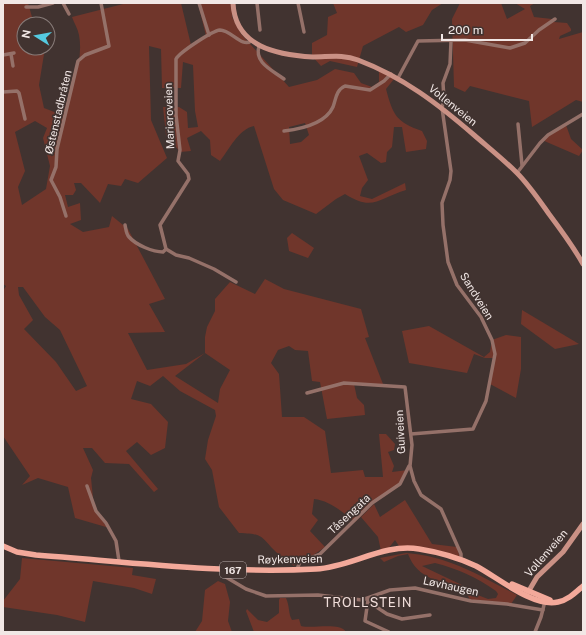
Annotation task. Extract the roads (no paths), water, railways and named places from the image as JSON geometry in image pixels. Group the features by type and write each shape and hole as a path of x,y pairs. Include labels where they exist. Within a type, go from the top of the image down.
{"main road":[{"name":"Vollenveien","path":"233,3 238,25 252,41 259,46 272,51 304,56 347,56 391,74 442,108 517,173 564,235 583,264"},
{"name":"Vollenveien","path":"527,593 537,577 563,552 583,524"},
{"name":"Røykenveien","path":"3,546 17,552 31,554 223,569 297,570 340,566 399,548 418,549 461,560 527,593 554,603 570,597 583,586"}],"street":[{"path":"26,7 38,7 53,3"},
{"path":"63,3 69,14"},
{"name":"Østenstadbråten","path":"66,216 60,197 51,180 56,167 56,154 78,61 85,55 108,46 101,3"},
{"path":"199,3 209,35"},
{"path":"257,3 260,30"},
{"path":"298,3 304,32"},
{"path":"398,78 418,41 465,40 510,48 525,43 555,19"},
{"name":"Marieroveien","path":"166,249 160,225 189,179 188,174 178,160 180,149 176,115 175,62 185,48 222,30 244,42 252,41"},
{"path":"442,108 444,99 443,83 450,64 451,41"},
{"path":"259,46 258,52 260,61 284,79"},
{"path":"3,55 12,54 13,66"},
{"path":"284,131 294,130 320,121 327,116 340,88 344,86 370,90 384,81 391,74"},
{"path":"3,92 17,91 19,93 25,119"},
{"name":"Sandveien","path":"411,434 473,429 486,401 495,363 495,349 481,317 457,285 448,262 442,226 442,203 450,180 451,171 442,108"},
{"path":"517,173 548,135 583,114"},
{"path":"518,124 521,142 522,166"},
{"path":"125,225 128,236 154,251 163,252 166,249 176,255 189,258 214,269 236,282"},
{"name":"Guiveien","path":"307,393 344,383 404,386 407,390 411,434 410,466 420,495 441,509 461,554 461,560"},
{"name":"Tåsengata","path":"297,570 300,562 320,554 372,503 400,484 410,466"},
{"path":"87,486 96,511 106,523 116,541 119,561"},
{"name":"Løvhaugen","path":"223,569 224,576 246,589 266,596 318,595 368,600 390,590 414,588 444,593 472,601 507,604 543,610"},
{"path":"389,632 365,621 368,600 387,614 402,619 430,614"},
{"path":"535,632 545,600"}],"district":[{"name":"TROLLSTEIN","path":"368,602"}]}
